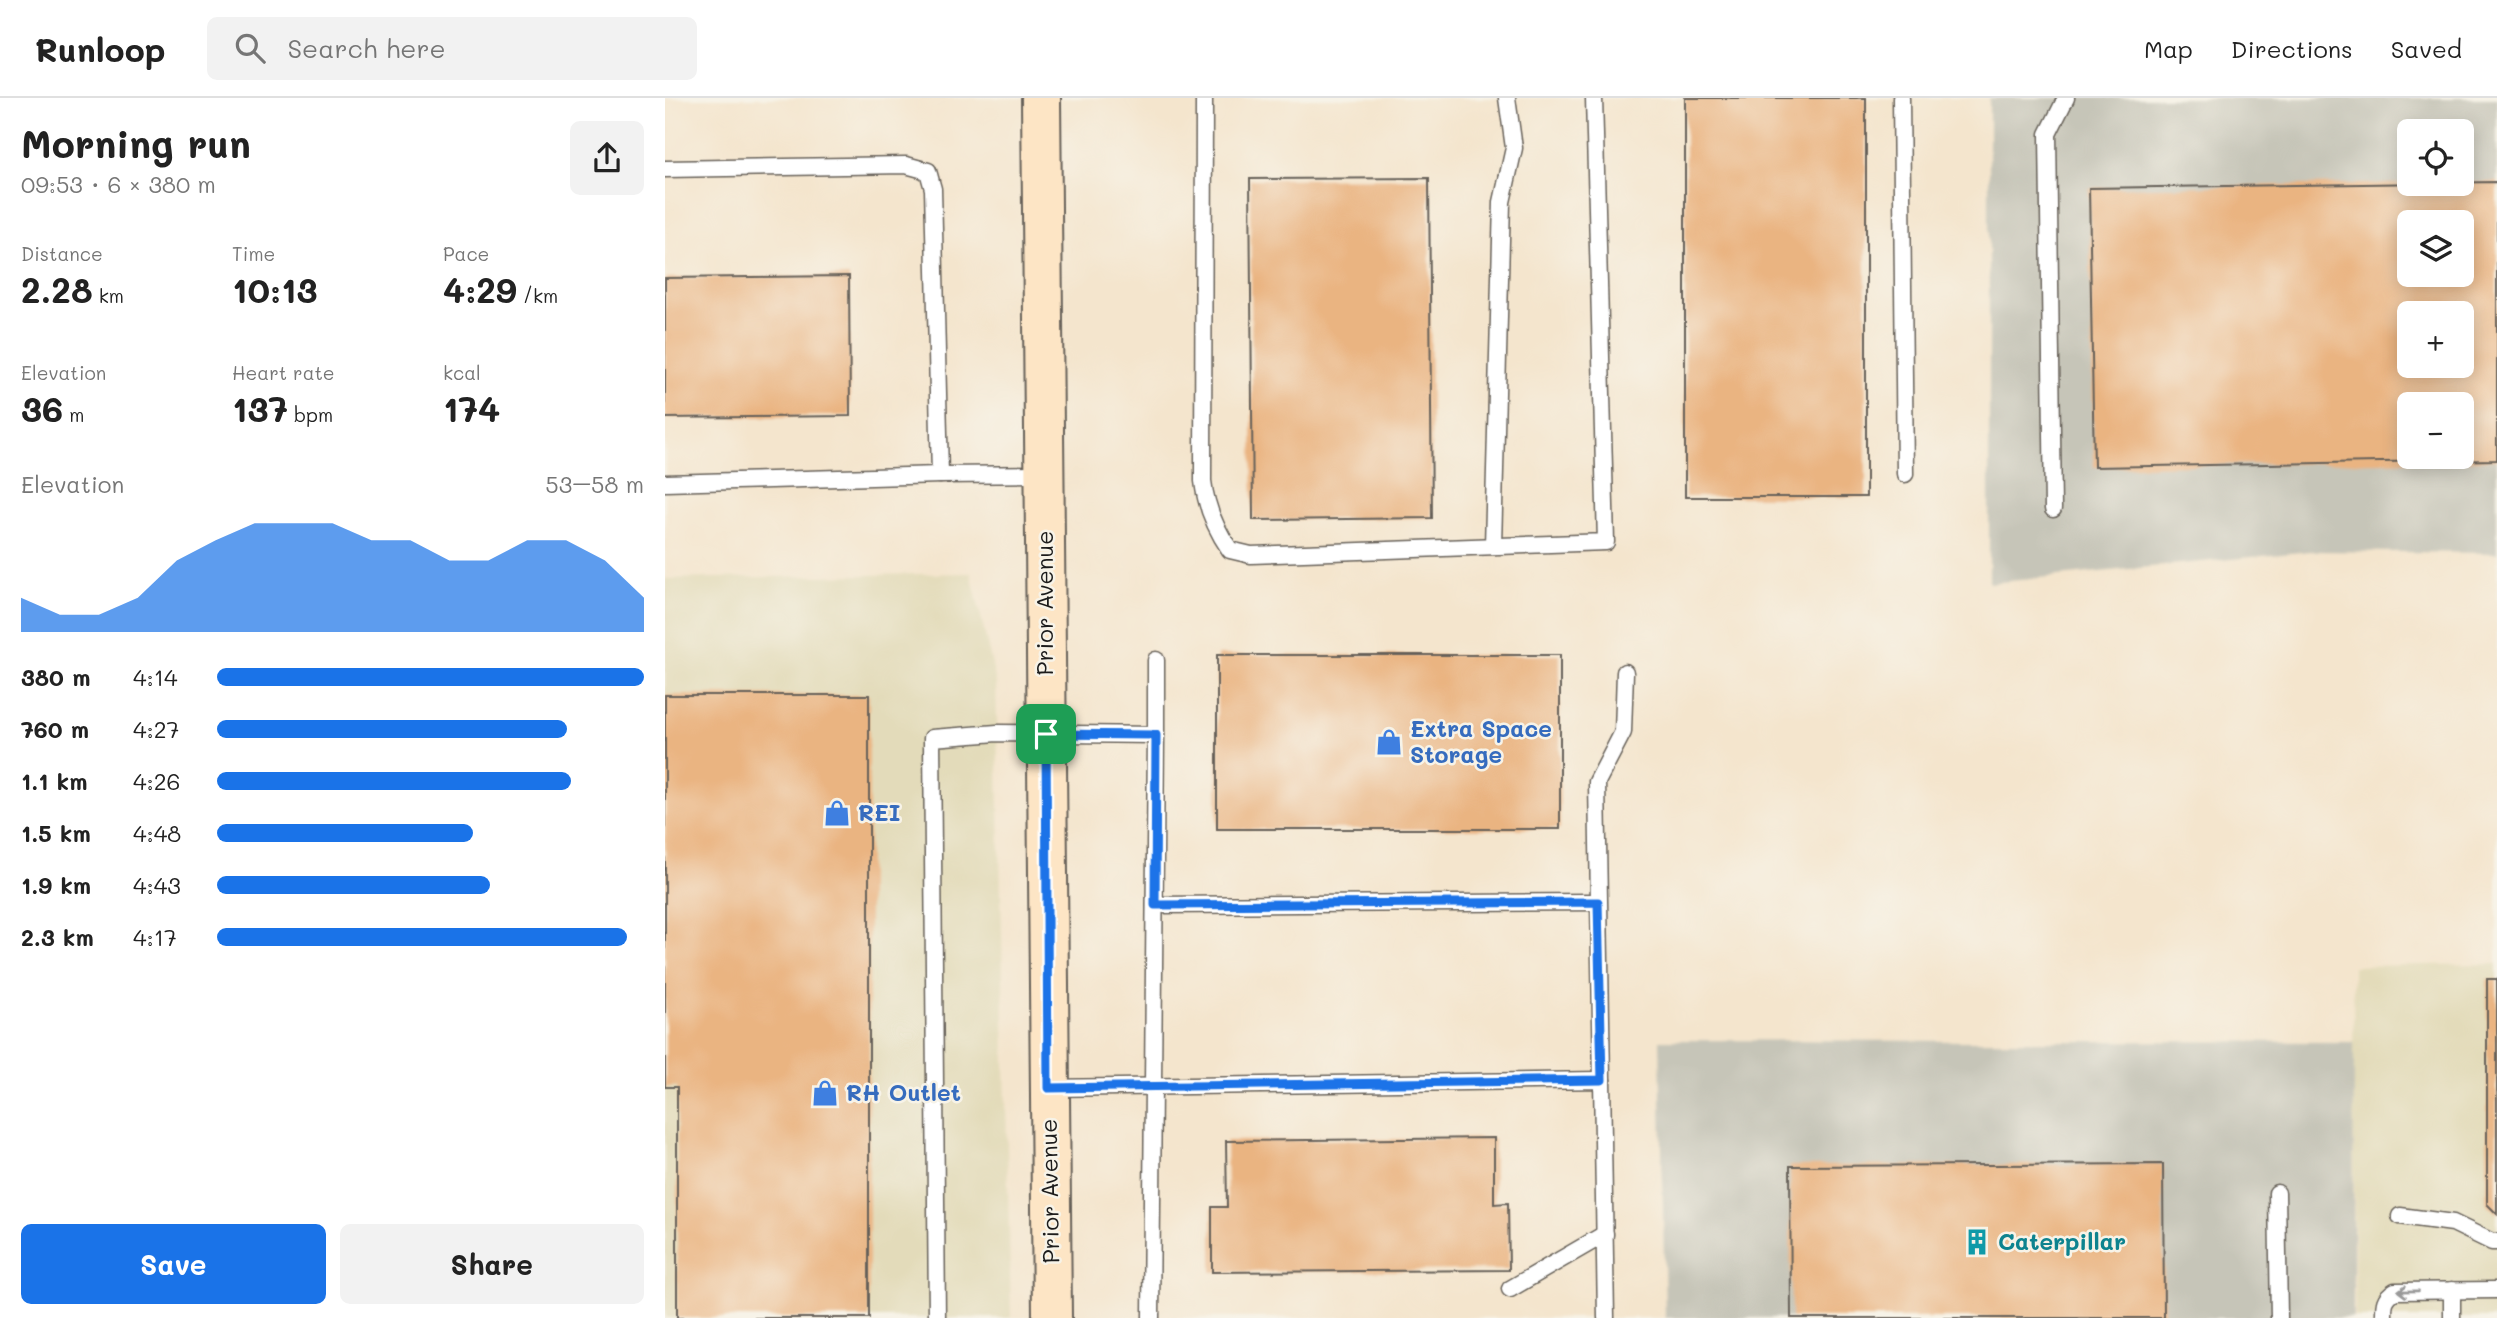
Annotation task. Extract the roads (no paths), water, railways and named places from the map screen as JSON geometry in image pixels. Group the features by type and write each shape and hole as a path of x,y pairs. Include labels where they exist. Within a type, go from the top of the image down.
{"street":[{"name":"Prior Avenue","path":"1041,98 1052,1318"}],"lane":[{"path":"1204,98 1203,481 1205,500 1216,530 1230,550 1251,555 1606,542 1594,98"},
{"path":"1493,546 1502,202 1514,148 1507,98"},
{"path":"1901,98 1905,474"},
{"path":"2053,509 2048,134 2066,98"},
{"path":"665,169 906,165 928,171 933,189 940,475"},
{"path":"665,483 1044,474"},
{"path":"1151,1318 1156,660"},
{"path":"1606,1318 1597,782 1623,732 1625,673"},
{"path":"937,1318 932,738 997,733 1156,735"},
{"path":"1155,905 1598,902"},
{"path":"1048,1088 1602,1080"},
{"path":"2277,1193 2279,1318"},
{"path":"2400,1216 2453,1223 2497,1242"},
{"path":"1510,1289 1605,1234"},
{"path":"2452,1290 2452,1318"},
{"path":"2384,1318 2384,1302 2388,1295 2395,1292 2497,1290"}],"place":[{"name":"Extra Space Storage","path":"1389,742"},
{"name":"REI","path":"837,813"},
{"name":"RH Outlet","path":"825,1093"},
{"name":"Caterpillar","path":"1977,1242"}]}
